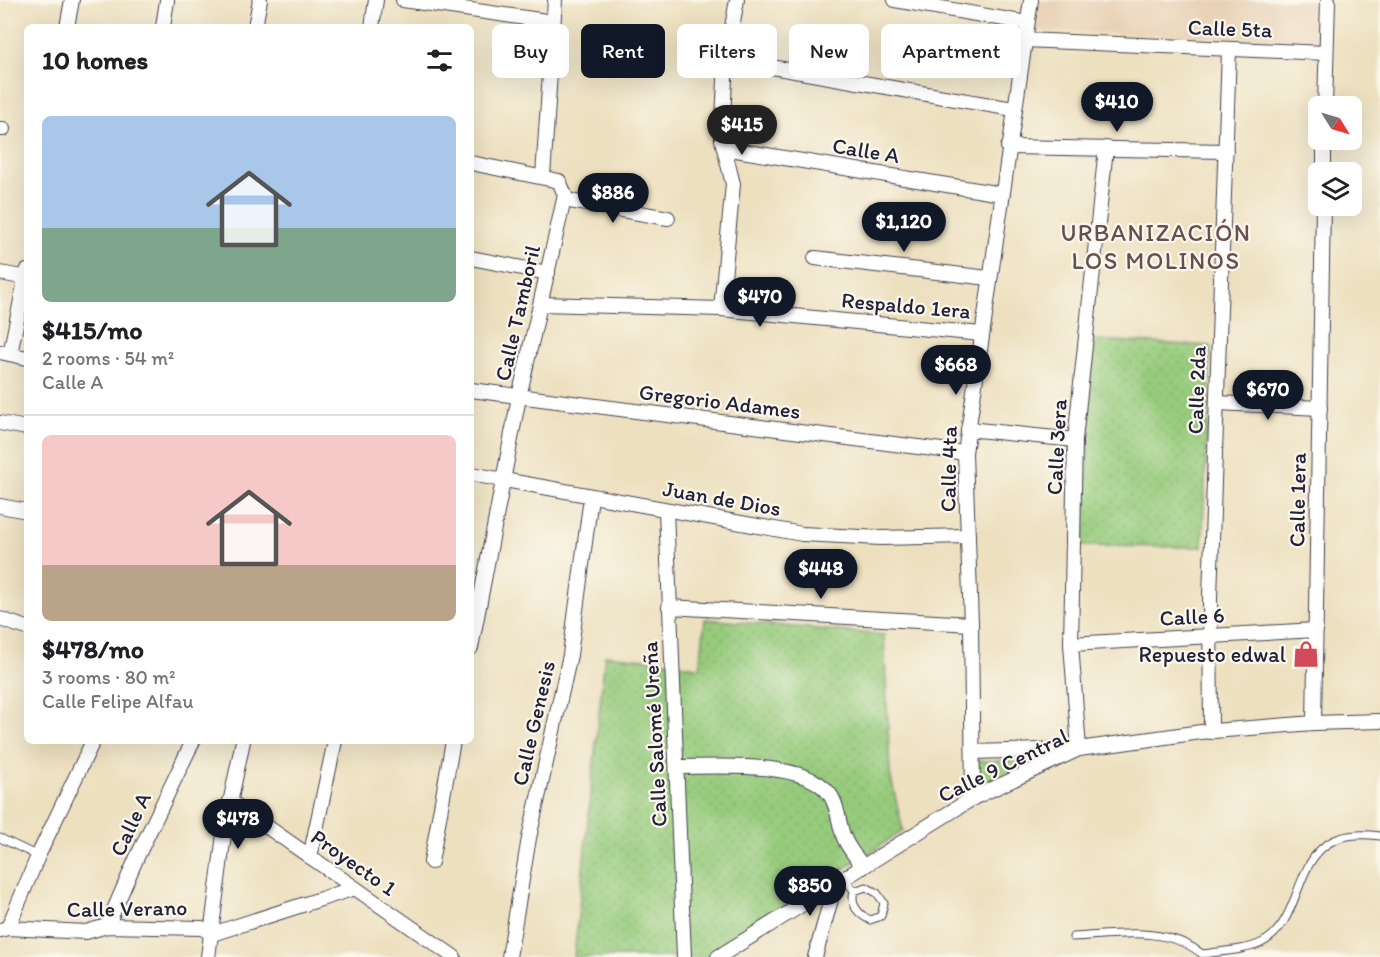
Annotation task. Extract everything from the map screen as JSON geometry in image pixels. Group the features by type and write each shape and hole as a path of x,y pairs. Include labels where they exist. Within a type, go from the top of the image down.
{"street":[{"path":"68,24 72,0"},
{"path":"163,24 167,0"},
{"path":"256,24 260,0"},
{"path":"372,24 376,0"},
{"path":"403,0 554,22"},
{"path":"543,176 555,0"},
{"path":"733,24 737,0"},
{"path":"895,0 1027,23"},
{"name":"Calle 4ta","path":"973,798 971,624 965,453 1013,110 1031,0"},
{"path":"1325,96 1328,0"},
{"name":"Calle 5ta","path":"1024,40 1326,53"},
{"name":"Calle 2da","path":"1211,732 1210,636 1229,50"},
{"path":"777,68 1013,110"},
{"path":"721,309 733,184 724,148 726,78"},
{"path":"1008,147 1226,151"},
{"name":"Calle A","path":"724,148 1001,194"},
{"name":"Calle 3era","path":"1079,749 1071,644 1075,440 1106,148"},
{"path":"474,164 559,181 565,195 564,200 668,218"},
{"name":"Calle Tamboril","path":"474,632 519,397 564,200"},
{"name":"Calle 1era","path":"1314,723 1323,216"},
{"path":"815,258 989,278"},
{"path":"474,259 548,273"},
{"path":"0,273 24,276"},
{"path":"24,286 5,353 24,357"},
{"name":"Respaldo 1era","path":"541,304 721,309 981,333"},
{"name":"Gregorio Adames","path":"474,390 965,453"},
{"path":"1217,403 1320,408"},
{"path":"0,423 24,428"},
{"path":"968,429 1075,440"},
{"name":"Juan de Dios","path":"474,475 802,534 881,538 968,536"},
{"name":"Calle Genesis","path":"509,957 529,838 570,655 591,497"},
{"path":"0,506 24,510"},
{"name":"Calle Salomé Ureña","path":"666,510 684,957"},
{"path":"669,607 971,624"},
{"path":"0,620 24,627"},
{"name":"Calle 6","path":"1071,644 1316,630"},
{"name":"Calle 9 Central","path":"718,957 973,798 1079,749 1211,732 1314,723 1380,721"},
{"path":"4,929 92,744"},
{"name":"Calle A","path":"107,926 137,857 192,744"},
{"path":"208,957 230,801 242,744"},
{"path":"310,857 334,744"},
{"path":"431,862 452,744"},
{"path":"972,752 1079,749"},
{"path":"676,767 730,767 785,771 811,780 828,792 845,841 863,867"},
{"name":"Proyecto 1","path":"230,801 452,957"},
{"path":"815,957 839,881"},
{"name":"Calle Verano","path":"4,929 86,932 107,926 202,928 212,934 355,888"}],"lane":[{"path":"1072,937 1139,934 1167,936 1188,943 1201,955 1261,943 1275,933 1315,856 1330,842 1348,836 1380,836"},
{"path":"0,838 38,856"},
{"path":"839,881 854,891"},
{"path":"866,887 877,893 884,903 881,916 870,920 859,914 853,904 854,891 866,887"}],"shaded area":[{"path":"1039,0 1318,0 1318,41 1035,30"}],"green space":[{"path":"1093,340 1211,346 1202,547 1083,546"},
{"path":"705,619 884,635 890,774 903,831 706,957 574,957 605,655 665,661 700,668"},
{"path":"1046,760 978,792 976,761"}],"place":[{"name":"Repuesto edwal","path":"1306,654"}],"district":[{"name":"URBANIZACIÓN LOS MOLINOS","path":"1156,247"}]}
